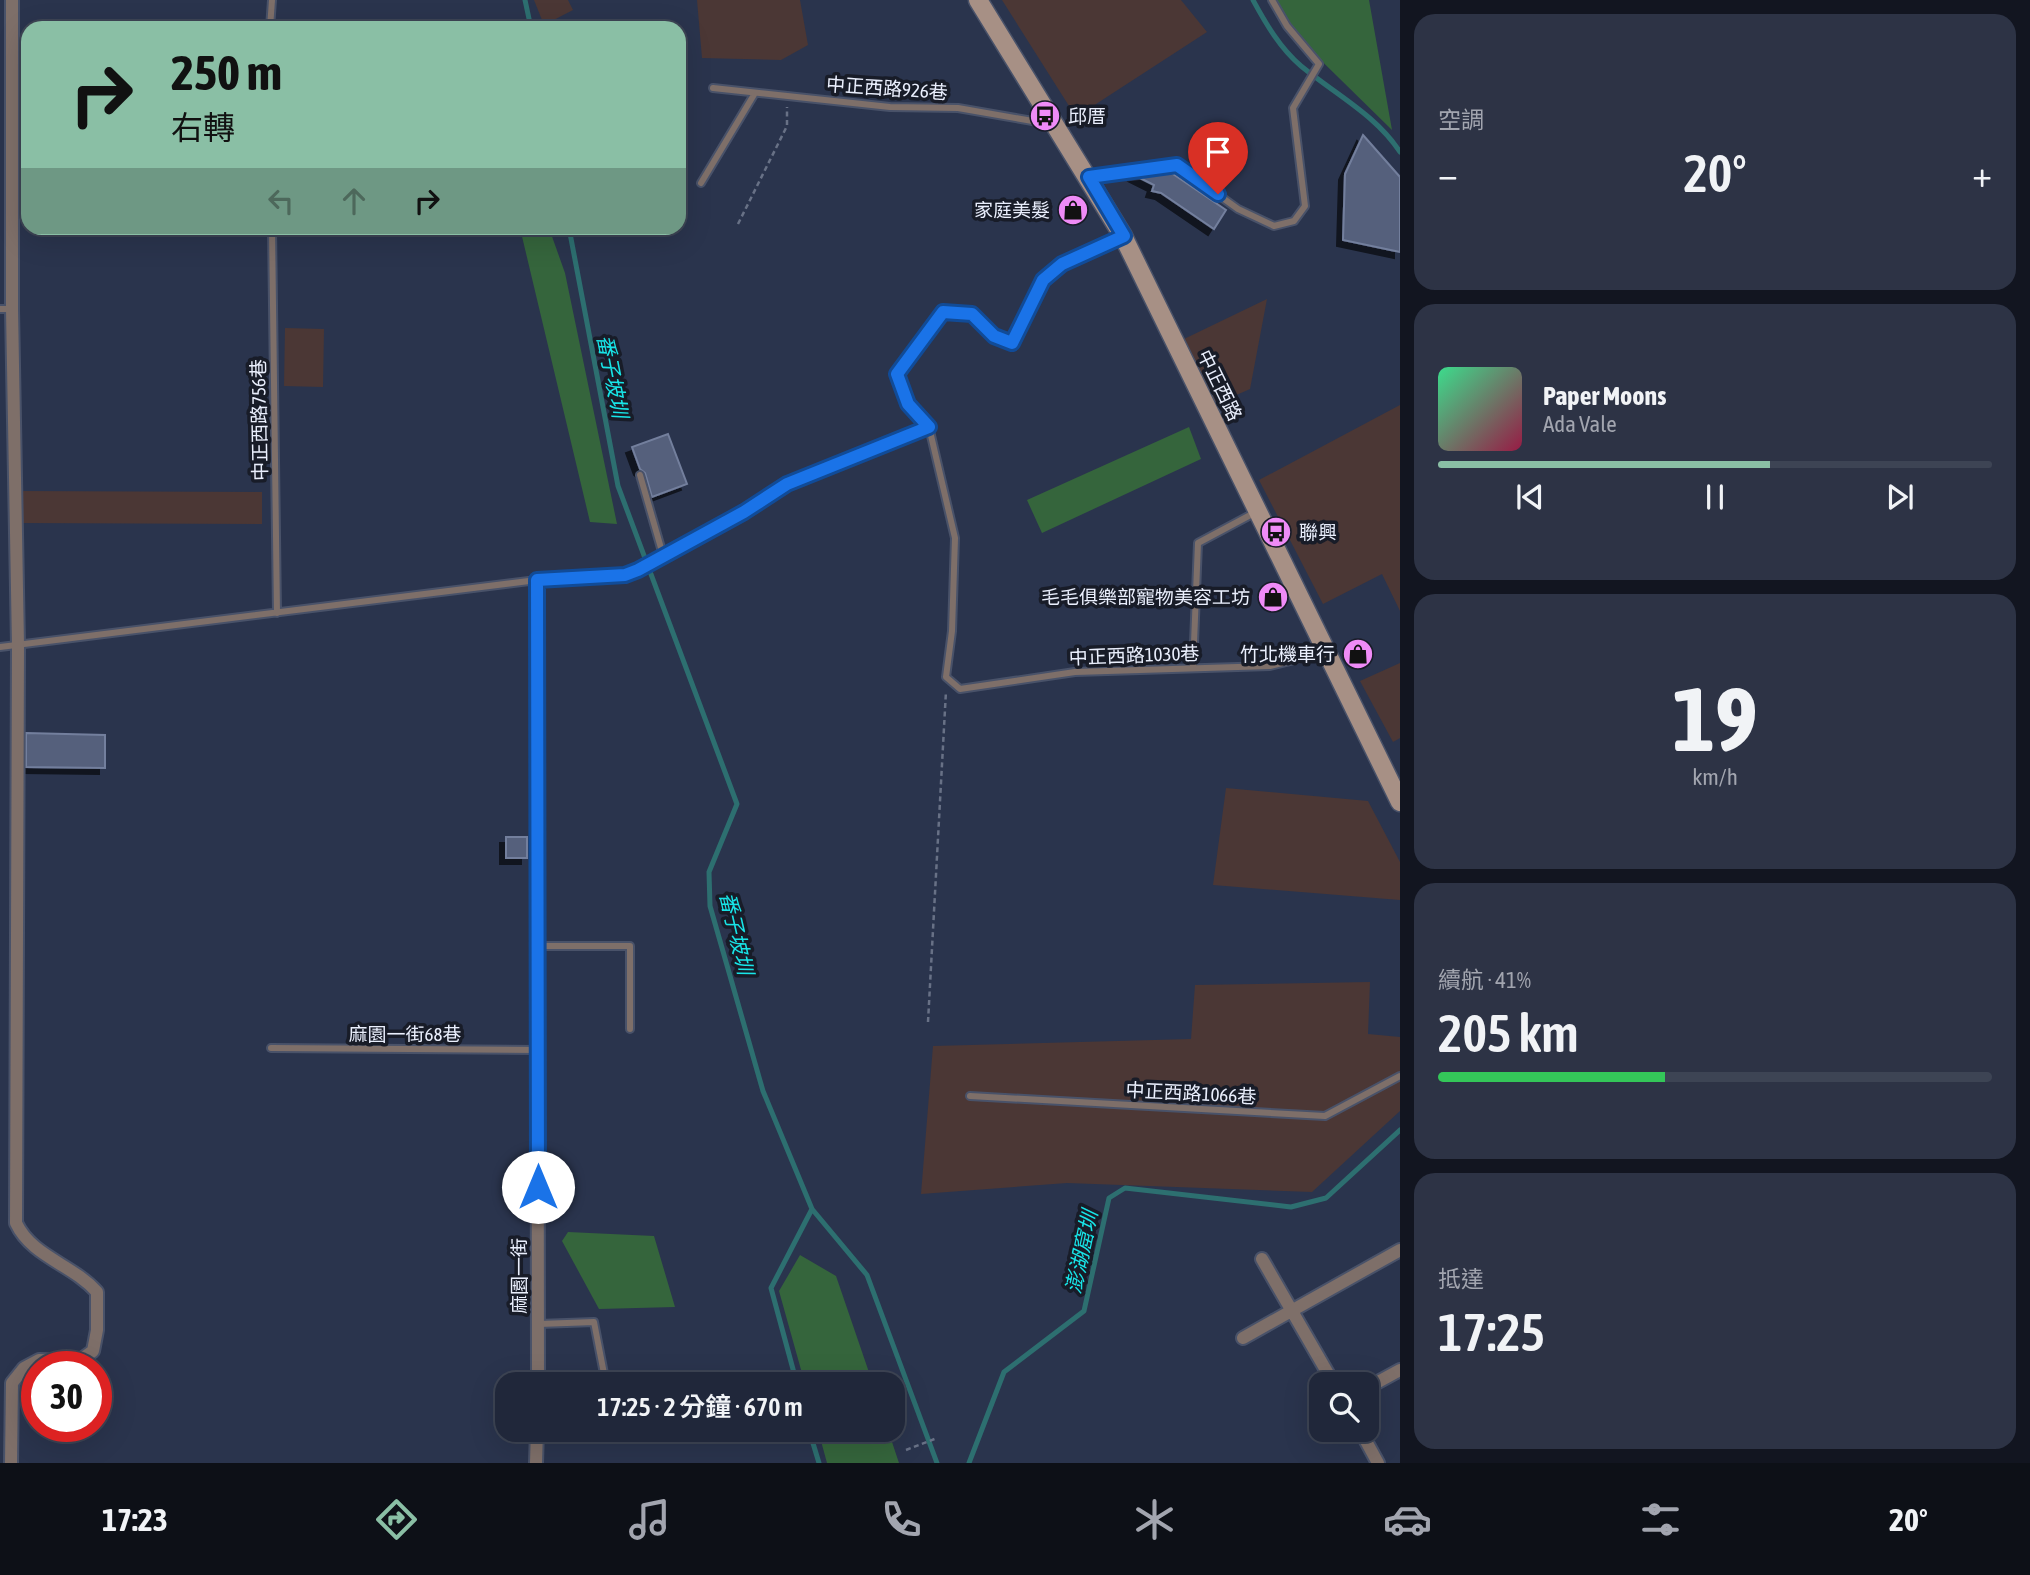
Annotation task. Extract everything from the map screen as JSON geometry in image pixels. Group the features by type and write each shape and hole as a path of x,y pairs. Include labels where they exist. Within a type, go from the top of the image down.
{"main road":[{"name":"中正西路","path":"978,0 1124,236 1400,802"}],"street":[{"path":"11,1463 12,1383 24,1368 39,1360 79,1361 93,1351 97,1329 97,1292 83,1276 23,1239 16,1223 18,645 6,309 6,181 12,0"},
{"name":"麻園一街","path":"537,580 538,1372"},
{"path":"1243,1338 1400,1250"},
{"path":"1262,1259 1327,1372"},
{"path":"1379,1381 1400,1370"},
{"path":"537,1442 537,1463"},
{"path":"1367,1442 1378,1463"}],"lane":[{"path":"270,21 272,0"},
{"path":"1089,177 1177,165 1238,209 1274,226 1294,221 1305,206 1293,108 1319,64 1287,26 1272,0"},
{"name":"中正西路926巷","path":"713,89 890,107 958,108 1058,126"},
{"path":"701,183 755,93"},
{"name":"中正西路756巷","path":"272,235 277,613"},
{"path":"946,677 952,631 955,538 929,427 908,404 897,374 943,312 972,314 994,336 1012,343 1043,280 1062,264 1124,236"},
{"path":"0,647 537,580 625,575 744,512 787,484 929,427"},
{"path":"640,475 663,555"},
{"path":"1193,668 1199,543 1258,511"},
{"name":"中正西路1030巷","path":"946,677 960,689 1075,671 1270,666 1326,652"},
{"path":"538,946 630,946 630,1030"},
{"name":"麻園一街68巷","path":"271,1048 538,1051"},
{"name":"中正西路1066巷","path":"970,1096 1325,1116 1400,1076"},
{"path":"539,1324 594,1322 604,1372"}],"path":[{"path":"738,224 787,126 787,96"},
{"path":"928,1022 946,677"},
{"path":"906,1450 937,1438"}],"shaded area":[{"path":"534,0 568,0 573,10 552,21 542,21"},
{"path":"697,0 800,0 808,45 781,60 702,58"},
{"path":"1002,0 1181,0 1207,32 1076,117"},
{"path":"1267,299 1250,389 1216,404 1184,339"},
{"path":"285,328 324,329 323,387 284,386"},
{"path":"1400,405 1400,611 1382,574 1323,604 1259,480"},
{"path":"18,491 262,492 262,524 18,523"},
{"path":"1400,663 1400,738 1393,742 1360,681"},
{"path":"1226,788 1368,801 1400,862 1400,900 1213,885"},
{"path":"1370,982 1368,1034 1400,1037 1400,1111 1312,1192 1067,1183 921,1194 933,1046 1191,1039 1195,985"}],"green space":[{"path":"1271,0 1369,0 1392,130 1287,27"},
{"path":"522,235 551,235 565,273 617,524 590,522"},
{"path":"1189,427 1201,459 1042,533 1027,500"},
{"path":"568,1232 654,1236 675,1307 599,1309 562,1241"},
{"path":"800,1255 836,1276 869,1372 802,1372 779,1291"},
{"path":"821,1442 892,1442 899,1463 827,1463"}],"building":[{"path":"1363,135 1400,177 1400,252 1343,240 1345,174"},
{"path":"1170,172 1226,210 1214,229 1161,193 1152,191 1154,185 1136,176"},
{"path":"668,434 687,484 652,497 645,473 640,469 632,447"},
{"path":"26,733 105,735 105,768 26,767"},
{"path":"506,837 527,837 527,858 506,858"}],"waterway":[{"name":"番子坡圳","path":"525,0 530,21"},
{"path":"1253,0 1274,35 1293,59 1367,116 1400,152"},
{"name":"番子坡圳","path":"570,235 618,486 737,804 709,872 710,906 763,1091 812,1209 867,1275 937,1463"},
{"name":"澎湖窟圳","path":"969,1463 1004,1372 1084,1311 1109,1198 1125,1188 1291,1207 1326,1198 1400,1130"},
{"path":"794,1372 771,1288 812,1209"},
{"path":"813,1442 819,1463"}],"place":[{"name":"邱厝","path":"1045,116"},
{"name":"家庭美髮","path":"1073,210"},
{"name":"聯興","path":"1276,532"},
{"name":"毛毛俱樂部寵物美容工坊","path":"1273,597"},
{"name":"竹北機車行","path":"1358,654"}],"route":[{"path":"538,1187 537,580 625,575 638,570 744,512 787,484 929,427 908,404 897,374 943,312 972,314 994,336 1012,343 1043,280 1062,264 1124,236 1089,177 1157,165 1177,165 1218,194"}]}
